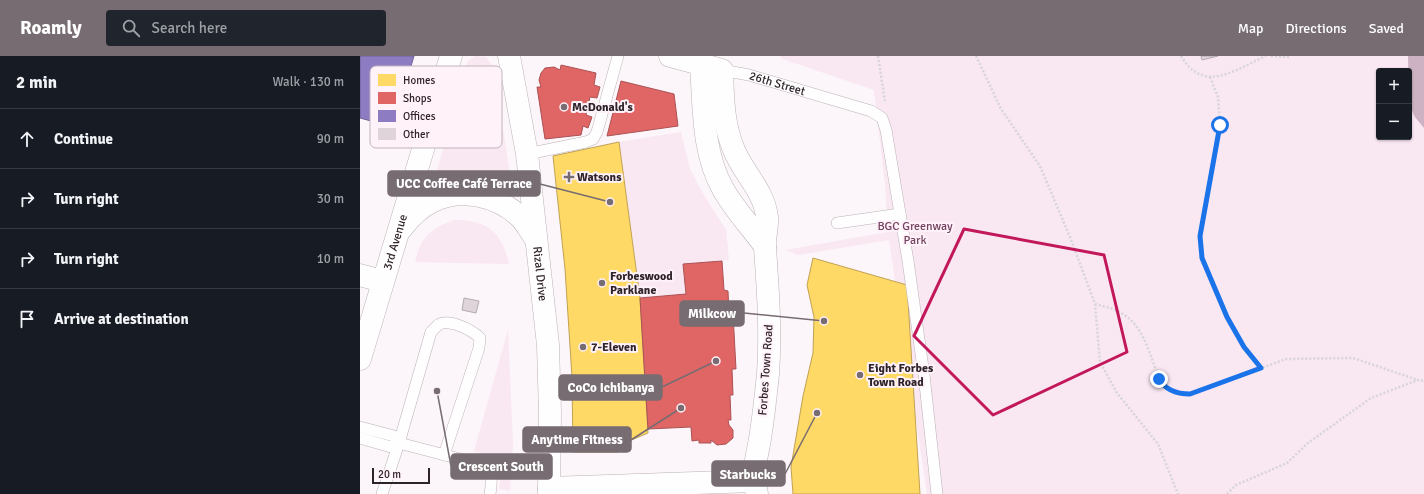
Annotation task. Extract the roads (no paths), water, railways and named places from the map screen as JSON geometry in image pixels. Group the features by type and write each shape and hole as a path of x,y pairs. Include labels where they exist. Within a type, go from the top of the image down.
{"street":[{"name":"3rd Avenue","path":"448,66 451,56"},
{"name":"Rizal Drive","path":"509,56 526,154 548,345 550,413 549,491"},
{"name":"26th Street","path":"670,56 722,70"},
{"path":"701,65 705,127 709,153 714,170 722,189 765,246"},
{"name":"Forbes Town Road","path":"722,70 723,112 726,127 734,151 764,203 767,219 765,246 769,330 768,374 761,433 755,456 755,488"},
{"name":"3rd Avenue","path":"360,359 382,281 423,148"},
{"path":"398,232 414,214 433,200 456,194 480,195 503,203 522,218 535,238"},
{"path":"360,275 382,281"},
{"path":"549,491 755,488"}],"lane":[{"path":"526,154 586,142 593,138 597,132 618,56"},
{"name":"26th Street","path":"722,70 749,75 863,109 882,118 886,130 900,214"},
{"path":"837,223 900,214 924,374 936,494"},
{"path":"382,494 399,443 431,332 439,324 450,323 473,331 480,338 479,348 444,454"},
{"path":"360,427 394,436 399,443"},
{"path":"360,438 391,447 399,443 483,465 490,471 492,481 490,494"}],"place":[{"name":"McDonald's","path":"564,107"},
{"name":"Watsons","path":"569,177"},
{"name":"UCC Coffee Café Terrace","path":"610,202"},
{"name":"Forbeswood Parklane","path":"602,283"},
{"name":"Milkcow","path":"824,321"},
{"name":"7-Eleven","path":"583,347"},
{"name":"CoCo Ichibanya","path":"716,361"},
{"name":"Eight Forbes Town Road","path":"860,375"},
{"name":"Crescent South","path":"437,391"},
{"name":"Anytime Fitness","path":"681,408"},
{"name":"Starbucks","path":"817,413"}],"park label":[{"name":"BGC Greenway Park","path":"915,233"}]}
